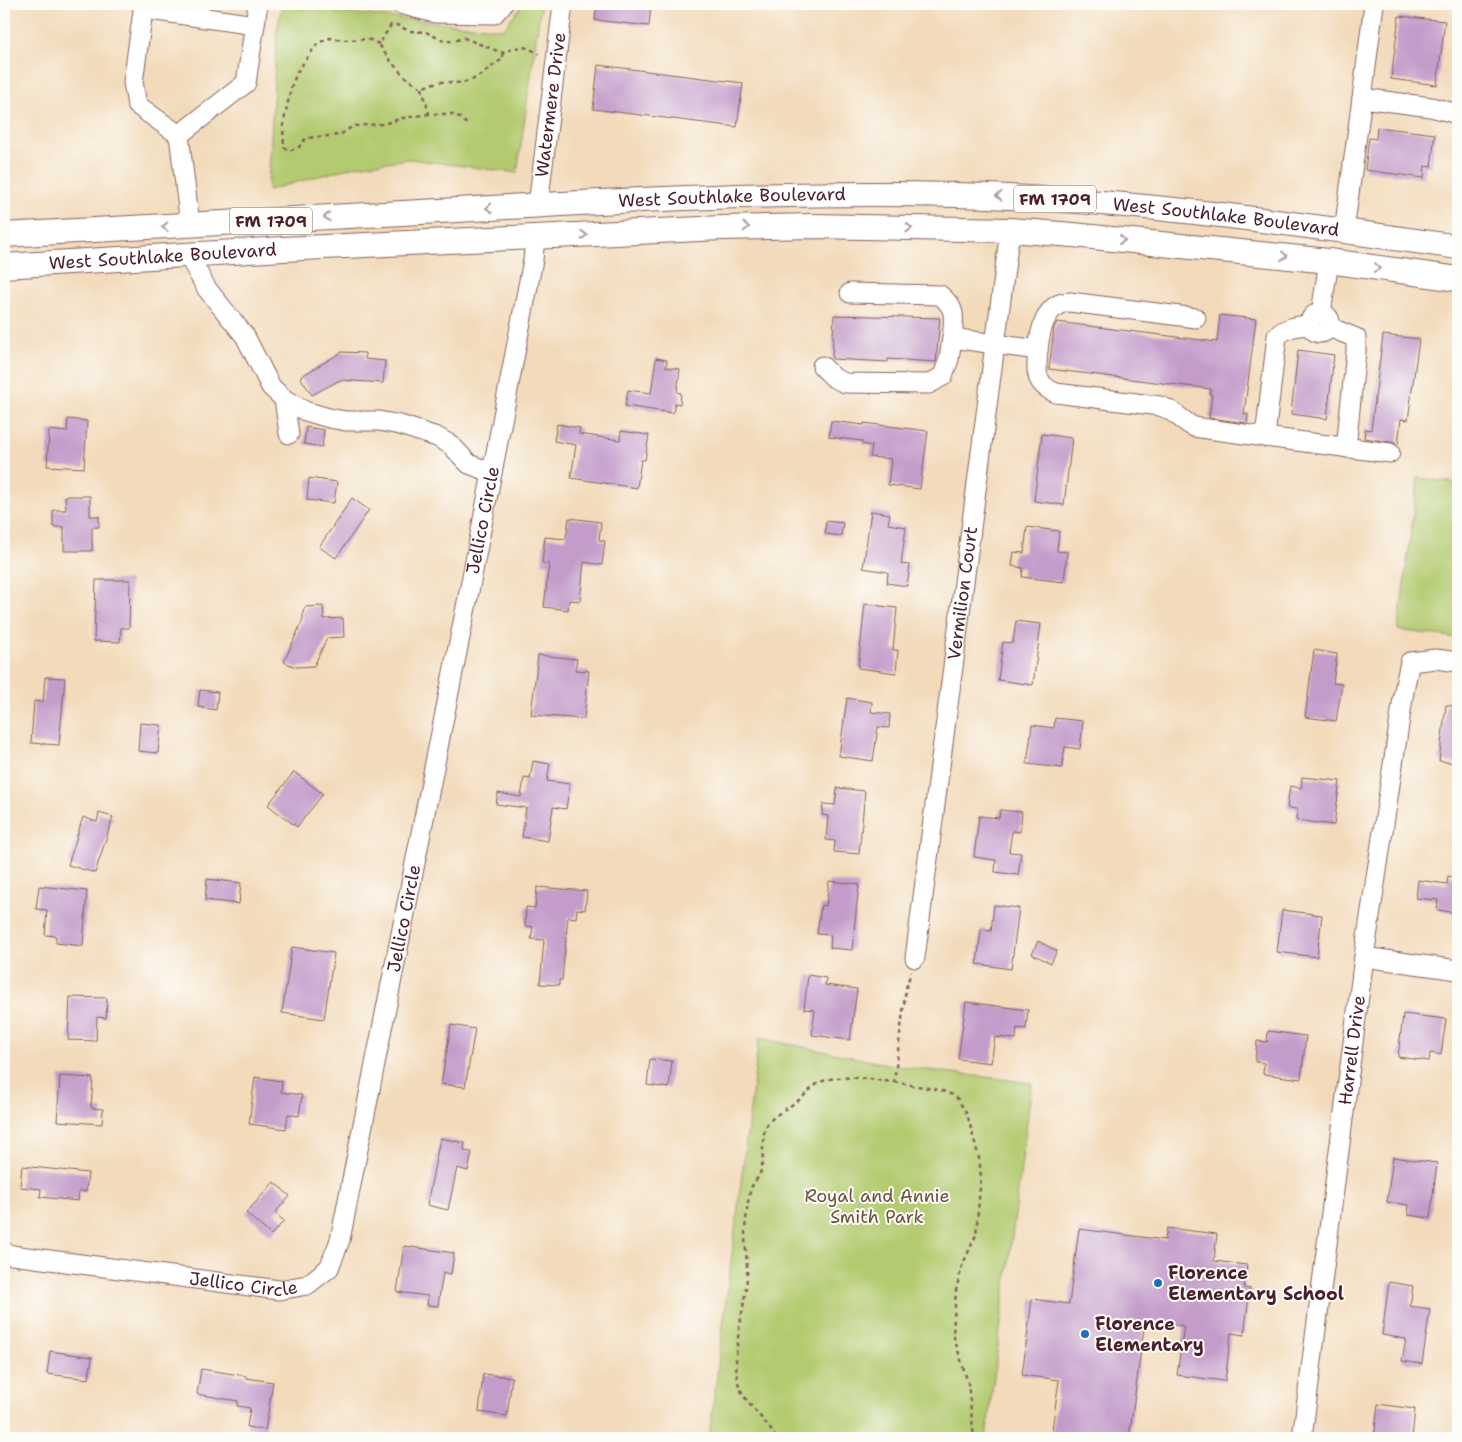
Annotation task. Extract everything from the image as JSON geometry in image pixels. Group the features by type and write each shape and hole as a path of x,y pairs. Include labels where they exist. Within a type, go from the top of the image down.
{"main road":[{"name":"West Southlake Boulevard","path":"4,235 675,197 956,195 1059,200 1141,207 1344,231 1458,247"},
{"path":"535,237 538,205"},
{"name":"West Southlake Boulevard","path":"4,266 535,237 720,228 814,226 1010,230 1196,247 1458,279"},
{"path":"1329,262 1344,231"}],"street":[{"path":"179,135 246,83 258,4"},
{"path":"400,4 435,13 494,14 503,4"},
{"name":"Watermere Drive","path":"538,205 563,4"},
{"path":"1344,231 1374,4"},
{"path":"190,225 179,135 137,105 133,82 144,6 255,25"},
{"path":"1362,98 1430,107 1458,114"},
{"name":"Vermilion Court","path":"915,958 1010,230"},
{"name":"Jellico Circle","path":"4,1252 20,1256 279,1290 307,1285 329,1268 342,1230 492,473 533,260 535,237"},
{"path":"188,255 207,290 245,336 271,387 284,399 305,411 329,418 346,421 379,421 400,425 437,437 451,445 469,464 492,473"},
{"path":"1320,322 1329,262"},
{"path":"822,366 834,378 845,383 929,384 943,376 949,360 954,314 949,302 940,295 850,294"},
{"path":"1196,318 1061,302 1054,306 1044,323 1040,335 1036,364 1039,380 1045,389 1056,393 1160,406 1170,409 1194,427 1390,454"},
{"path":"1265,437 1277,336 1282,330 1320,322 1356,338 1346,448"},
{"path":"952,338 1038,350"},
{"path":"284,399 290,434"},
{"name":"Harrell Drive","path":"1302,1438 1364,957 1404,685 1410,662 1436,659 1458,662"},
{"path":"1364,957 1458,970"}],"path":[{"path":"379,44 391,26 397,25 409,31 432,34 444,41 464,38 503,53 517,46 529,47 540,54"},
{"path":"467,124 455,114 429,114 403,118 383,124 353,126 340,135 306,138 299,147 289,151 284,147 284,126 291,88 297,72 318,42 330,38 342,40 368,39 379,44 391,62 407,80 422,88 440,82 458,84 468,82 503,59 503,53"},
{"path":"422,88 429,114"},
{"path":"894,1082 906,988 915,958"},
{"path":"776,1438 743,1394 738,1383 737,1368 738,1341 747,1274 746,1221 752,1187 761,1173 767,1124 803,1098 815,1085 824,1080 863,1079 894,1082 947,1092 957,1098 967,1114 979,1158 980,1176 976,1235 962,1266 956,1290 953,1334 968,1383 974,1438"}],"green space":[{"path":"523,4 541,4 517,173 409,159 356,166 268,190 277,31 282,6 503,29"},
{"path":"1418,478 1458,483 1458,638 1398,630"},
{"name":"Royal and Annie Smith Park","path":"759,1038 897,1066 1032,1083 986,1438 709,1438"}],"building":[{"path":"597,4 651,4 649,26 595,20"},
{"path":"1399,16 1445,21 1437,85 1391,79"},
{"path":"598,65 743,83 737,127 593,109"},
{"path":"1377,127 1435,134 1431,167 1425,166 1424,178 1365,170 1369,138 1376,139"},
{"path":"834,315 940,318 936,362 888,359 888,362 832,359"},
{"path":"1220,315 1256,319 1244,414 1248,414 1247,423 1209,418 1211,389 1049,369 1054,328 1057,322 1217,342"},
{"path":"1383,335 1419,339 1408,420 1401,419 1398,444 1364,438 1365,429 1371,430"},
{"path":"1298,350 1334,355 1327,419 1291,414"},
{"path":"342,352 365,353 365,359 385,361 383,383 340,380 312,395 300,377"},
{"path":"656,358 667,360 666,367 680,369 677,392 681,393 680,404 675,403 673,413 625,406 628,390 651,393"},
{"path":"68,419 87,421 84,468 47,466 49,430 67,432"},
{"path":"831,421 928,431 920,489 888,485 891,459 870,457 872,446 862,444 862,441 829,437"},
{"path":"557,424 580,428 579,434 620,440 621,431 649,435 645,460 641,460 637,488 571,478 576,445 554,441"},
{"path":"306,427 324,430 322,447 304,444"},
{"path":"1042,434 1072,438 1064,505 1034,501"},
{"path":"309,478 337,482 334,503 307,500"},
{"path":"65,496 90,496 90,516 99,516 99,527 92,527 92,551 64,551 64,527 53,527 53,510 66,510"},
{"path":"352,498 369,510 336,558 319,547"},
{"path":"871,511 890,514 888,524 906,527 901,564 910,565 907,586 887,583 888,572 863,568"},
{"path":"569,518 601,522 599,540 605,541 602,565 584,562 580,601 569,600 568,610 544,607 549,564 542,563 545,537 566,539"},
{"path":"826,521 843,523 841,536 825,534"},
{"path":"1027,527 1059,531 1057,551 1067,552 1064,582 1022,577 1023,568 1012,566 1014,552 1024,553"},
{"path":"96,580 130,580 129,628 121,628 120,642 94,641"},
{"path":"865,604 897,608 893,650 898,650 896,673 858,668"},
{"path":"323,606 324,619 343,618 344,637 327,638 314,666 296,667 284,662 303,619 305,607"},
{"path":"1016,621 1041,624 1033,685 998,680 1003,642 1013,643"},
{"path":"1314,650 1337,654 1333,683 1342,684 1336,721 1305,717"},
{"path":"538,655 577,659 575,670 589,671 584,719 531,715"},
{"path":"45,677 65,678 59,745 31,743 34,701 43,702"},
{"path":"200,690 218,692 216,710 198,707"},
{"path":"847,698 872,702 871,712 890,714 889,728 878,727 873,761 839,756"},
{"path":"1446,705 1458,707 1458,763 1439,761"},
{"path":"1055,718 1083,721 1080,749 1065,747 1062,768 1027,764 1032,725 1054,728"},
{"path":"140,723 161,725 158,753 138,751"},
{"path":"533,761 550,764 547,781 570,784 566,809 553,807 548,841 522,837 526,808 496,804 498,793 521,797 524,778 530,779"},
{"path":"294,772 323,794 297,827 268,805"},
{"path":"1302,777 1340,781 1334,825 1296,820 1297,809 1287,808 1290,786 1301,788"},
{"path":"837,788 865,791 859,854 834,852 835,841 826,840 828,816 822,815 823,804 835,805"},
{"path":"1000,810 1022,812 1020,832 1012,831 1009,852 1021,853 1018,875 995,872 996,860 974,857 979,816 999,818"},
{"path":"99,813 113,817 95,873 68,865 83,817 97,822"},
{"path":"1448,876 1458,878 1458,913 1437,910 1438,900 1416,898 1418,880 1447,884"},
{"path":"207,879 241,883 239,904 205,900"},
{"path":"829,881 859,884 852,950 830,948 831,935 817,934 821,905 826,906"},
{"path":"39,886 87,891 83,946 56,943 56,936 45,935 47,910 36,909"},
{"path":"537,887 587,891 585,910 577,909 576,918 568,917 562,980 559,980 559,985 540,984 544,940 531,939 533,927 525,926 526,907 535,908"},
{"path":"994,905 1019,908 1011,969 977,964 981,929 991,931"},
{"path":"1282,910 1322,915 1317,957 1277,952"},
{"path":"1038,941 1057,951 1051,963 1032,954"},
{"path":"292,947 334,953 324,1019 282,1013"},
{"path":"808,975 826,978 825,985 857,989 850,1040 812,1035 815,1010 804,1009"},
{"path":"70,997 107,998 106,1018 97,1017 96,1041 68,1040"},
{"path":"966,1002 1028,1010 1026,1029 1017,1028 1016,1039 995,1037 991,1063 958,1059"},
{"path":"1403,1014 1446,1019 1441,1055 1430,1053 1429,1061 1398,1057"},
{"path":"451,1025 475,1029 465,1087 441,1084"},
{"path":"1268,1031 1306,1036 1301,1079 1263,1074 1264,1063 1255,1062 1257,1041 1267,1042"},
{"path":"650,1059 672,1061 669,1088 647,1085"},
{"path":"60,1076 93,1078 91,1108 103,1109 102,1124 57,1121"},
{"path":"255,1077 282,1081 281,1092 302,1095 299,1116 288,1114 286,1129 249,1124"},
{"path":"440,1138 465,1143 464,1151 472,1152 468,1171 457,1168 448,1210 427,1205"},
{"path":"1393,1157 1437,1163 1430,1218 1408,1215 1409,1205 1387,1202"},
{"path":"22,1166 88,1173 86,1192 79,1191 78,1201 40,1197 41,1189 20,1187"},
{"path":"274,1182 290,1196 275,1213 284,1221 271,1235 246,1213"},
{"name":"Florence Elementary","path":"1167,1228 1217,1234 1214,1261 1247,1265 1244,1288 1250,1289 1244,1335 1231,1333 1225,1381 1177,1375 1184,1326 1145,1321 1129,1438 1051,1437 1059,1380 1022,1375 1032,1299 1069,1304 1079,1229 1165,1240"},
{"path":"404,1246 454,1253 451,1274 443,1272 438,1306 427,1305 428,1296 397,1292"},
{"path":"1389,1282 1413,1286 1410,1306 1430,1309 1422,1364 1402,1361 1406,1339 1382,1335"},
{"path":"50,1351 92,1357 89,1379 47,1374"},
{"path":"201,1369 273,1382 265,1430 247,1427 250,1408 237,1406 238,1401 197,1394"},
{"path":"483,1374 512,1377 507,1416 479,1412"},
{"path":"1378,1404 1415,1409 1412,1438 1374,1438"}],"place":[{"name":"Florence Elementary School","path":"1158,1283"},
{"name":"Florence Elementary","path":"1085,1334"}]}
